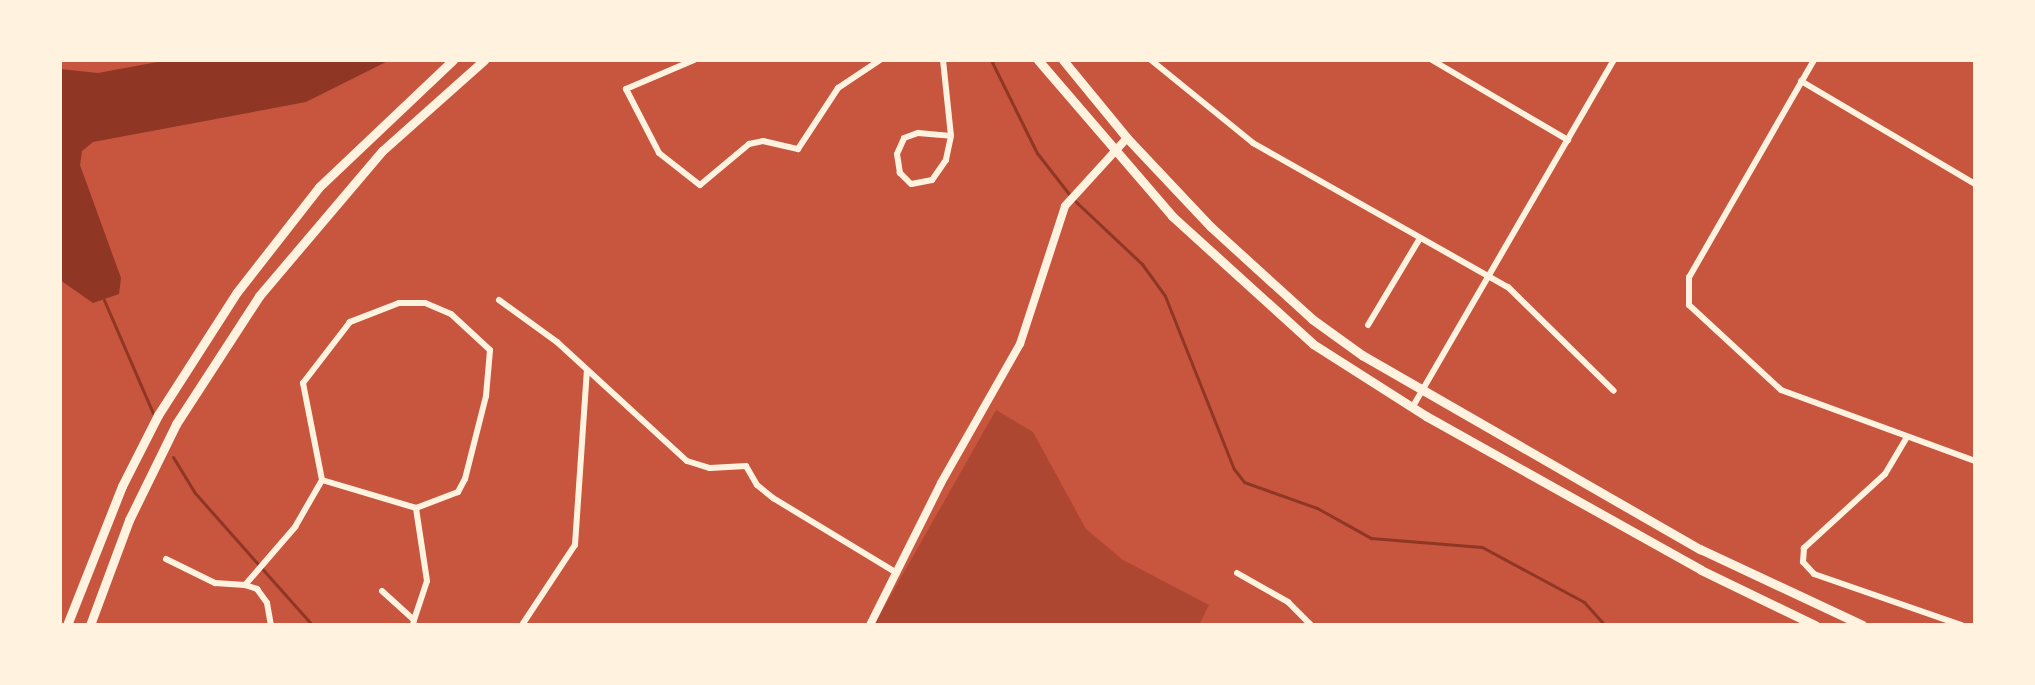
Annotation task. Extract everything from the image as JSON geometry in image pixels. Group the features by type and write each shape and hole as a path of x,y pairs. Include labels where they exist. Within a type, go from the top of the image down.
{"main road":[{"path":"67,625 122,486 158,415 237,292 319,187 453,60"},
{"path":"90,625 129,520 176,424 259,296 382,151 484,60"},
{"path":"1038,60 1113,151 1172,216 1275,313 1345,367 1412,408 1701,570 1815,625"},
{"path":"1063,60 1127,138 1211,227 1302,311 1421,392 1700,549 1862,625"}],"street":[{"path":"694,60 626,89 659,153 700,185 749,144 763,141 798,149 838,88 880,60"},
{"path":"858,60 866,68"},
{"path":"943,60 951,136 946,160 932,180 911,184 900,173 897,154 904,138 918,133 951,136"},
{"path":"1151,60 1253,143 1489,275 1614,391"},
{"path":"1432,60 1568,140"},
{"path":"1412,408 1614,60"},
{"path":"1814,60 1687,285 1689,305 1781,390 1975,461"},
{"path":"1801,81 1975,184"},
{"path":"870,625 900,575 941,483 1020,344 1057,222 1077,189 1127,138"},
{"path":"1368,325 1420,238"},
{"path":"499,300 522,312 687,461 710,468 746,466 757,485 773,498 900,575"},
{"path":"245,585 295,527 322,480 303,383 350,322 399,303 425,303 464,322 490,350 486,396 465,479 458,492 416,508 322,480"},
{"path":"522,625 575,545 587,371"},
{"path":"1907,437 1885,474 1804,548 1803,562 1814,574 1961,625"},
{"path":"382,591 413,622 427,581 416,508"},
{"path":"166,559 215,583 257,589 267,603 271,625"},
{"path":"1237,573 1288,602 1311,625"}],"shaded area":[{"path":"168,60 390,60 306,102 93,142 82,151 80,165 121,278 119,294 93,303 60,280 60,69 98,73"},
{"path":"996,410 1033,432 1086,529 1123,560 1209,605 1199,625 874,625"}],"waterway":[{"path":"991,60 1037,153 1073,199 1142,264 1165,296 1234,469 1244,482 1317,508 1371,538 1482,547 1584,602 1605,625"},
{"path":"104,300 153,413"},
{"path":"173,457 195,493 312,625"}]}
